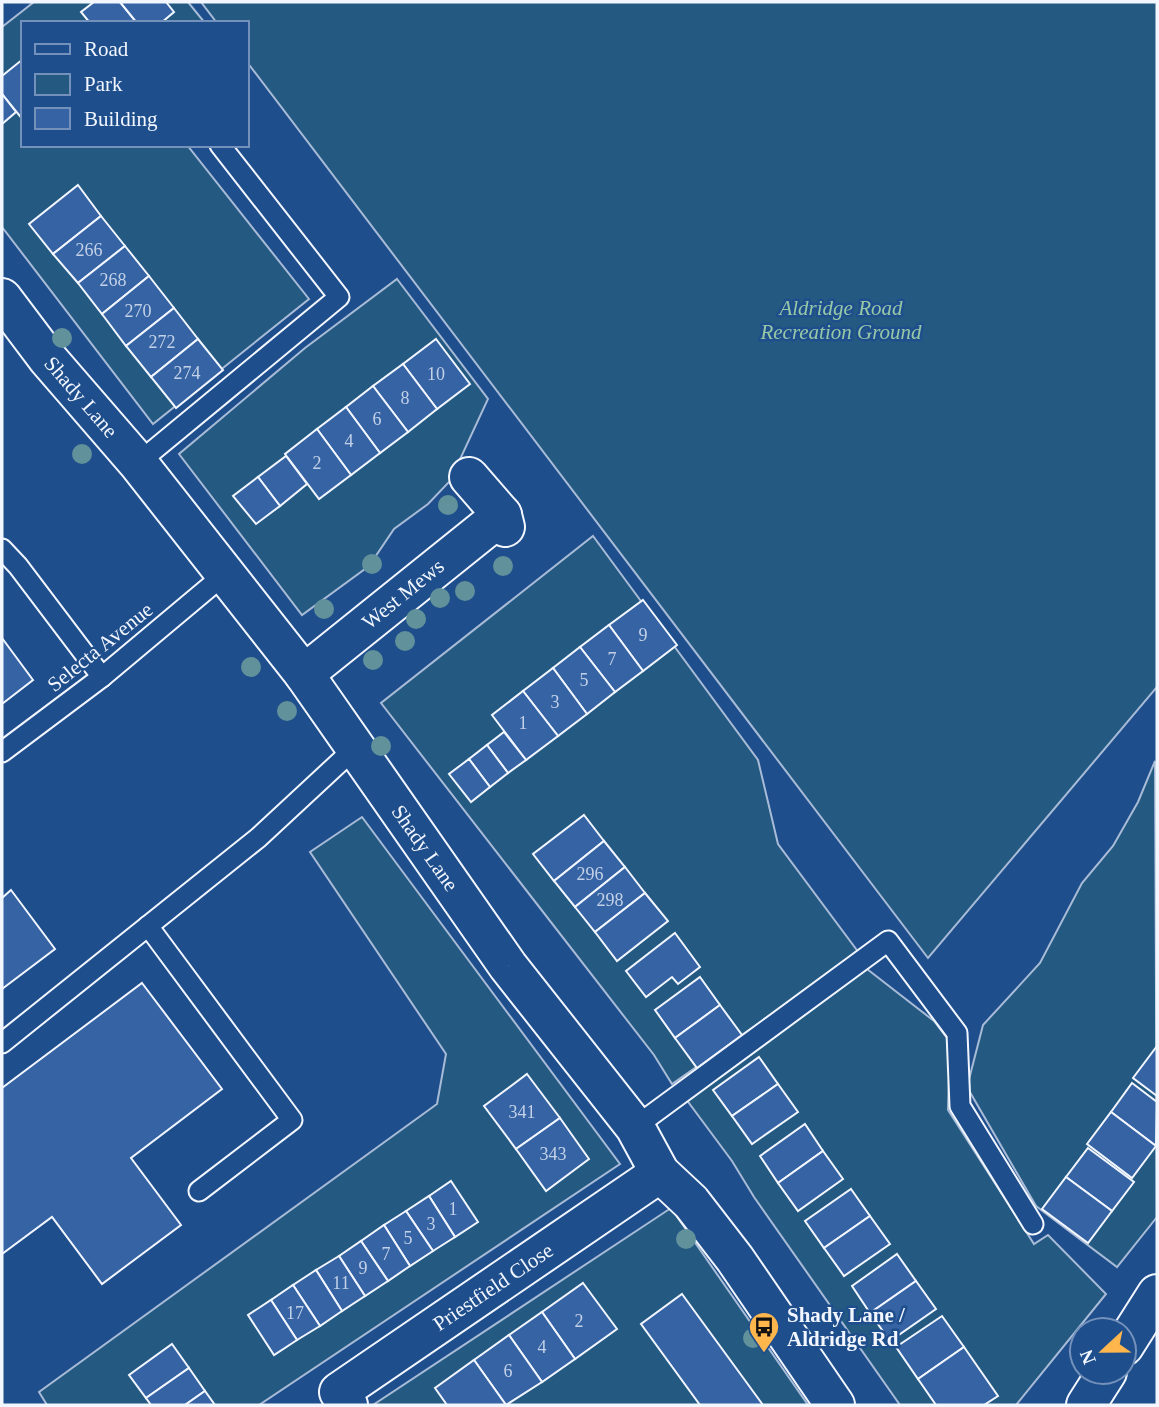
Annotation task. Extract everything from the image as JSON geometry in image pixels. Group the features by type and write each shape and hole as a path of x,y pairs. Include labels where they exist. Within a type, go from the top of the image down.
{"street":[{"name":"Shady Lane","path":"2,298 48,359 138,463 304,674 508,966 635,1127 660,1173 691,1202 735,1259 835,1405"},
{"name":"West Mews","path":"304,674 503,521 469,477"},
{"name":"Priestfield Close","path":"348,1405 339,1392 660,1173"},
{"path":"1138,1324 1157,1294"},
{"path":"1086,1405 1098,1386"}],"lane":[{"path":"138,463 339,297 222,147"},
{"path":"2,549 102,677"},
{"name":"Selecta Avenue","path":"2,752 102,677 225,574"},
{"path":"2,1043 258,838 355,748"},
{"path":"148,926 292,1120 199,1191"},
{"path":"635,1127 888,941 957,1033 960,1106 1032,1224"}],"green space":[{"path":"34,2 188,2 203,21 21,21 21,147 189,147 309,299 153,424 2,227 2,27"},
{"name":"Aldridge Road Recreation Ground","path":"201,2 1157,2 1157,687 928,958 248,63 248,21 215,21"},
{"path":"397,279 488,399 450,481 428,504 394,529 369,566 302,615 179,454 305,348"},
{"path":"593,536 758,760 778,844 859,953 672,1084 654,1055 381,703"},
{"path":"1155,761 1157,1217 1117,1267 1036,1206 967,1087 983,1025 1040,963 1082,883 1113,846 1138,802"},
{"path":"362,817 620,1164 259,1405 47,1405 39,1392 437,1104 446,1054 310,852"},
{"path":"867,969 934,1021 950,1042 948,1110 1034,1244 1048,1235 1106,1294 1088,1316 1068,1316 1068,1341 1016,1405 900,1405 754,1197 732,1161 686,1099"},
{"path":"671,1208 808,1405 373,1405"}],"building":[{"path":"94,2 120,2 135,21 88,21 81,12"},
{"path":"120,2 166,2 174,12 163,21 135,21"},
{"path":"21,61 21,118 2,94 2,76"},
{"path":"2,94 16,112 2,124"},
{"path":"78,185 101,216 53,254 29,224"},
{"path":"101,216 125,246 78,283 53,254"},
{"path":"125,246 149,276 102,314 78,283"},
{"path":"149,276 174,308 126,346 102,314"},
{"path":"174,308 198,339 151,377 126,346"},
{"path":"198,339 223,370 176,408 151,377"},
{"path":"436,339 470,384 437,409 403,364"},
{"path":"403,364 437,409 408,432 373,386"},
{"path":"373,386 408,432 380,453 346,407"},
{"path":"346,407 380,453 351,475 317,429"},
{"path":"317,429 351,475 319,499 285,454"},
{"path":"286,456 307,484 280,506 258,477"},
{"path":"258,477 280,506 256,524 233,496"},
{"path":"643,600 677,645 643,671 609,625"},
{"path":"609,625 643,671 615,692 580,647"},
{"path":"2,638 33,680 2,704"},
{"path":"580,647 615,692 587,714 553,668"},
{"path":"553,668 587,714 558,736 523,691"},
{"path":"523,691 558,736 526,760 492,715"},
{"path":"504,732 526,760 508,773 487,745"},
{"path":"487,745 508,773 490,787 469,759"},
{"path":"469,759 490,787 471,802 449,774"},
{"path":"584,815 604,841 554,881 533,854"},
{"path":"604,841 625,867 575,907 554,881"},
{"path":"625,867 645,893 595,932 575,907"},
{"path":"11,890 55,949 2,989 2,898"},
{"path":"645,893 668,921 617,961 595,932"},
{"path":"675,933 700,967 678,984 672,977 646,997 626,971"},
{"path":"700,977 720,1005 675,1038 655,1010"},
{"path":"142,983 222,1089 131,1158 181,1225 102,1284 52,1217 2,1254 2,1088"},
{"path":"720,1005 742,1035 697,1068 675,1038"},
{"path":"1157,1046 1157,1096 1133,1078"},
{"path":"759,1057 778,1084 732,1116 713,1090"},
{"path":"527,1074 560,1118 516,1149 484,1106"},
{"path":"1132,1083 1157,1102 1156,1146 1111,1112"},
{"path":"778,1084 798,1112 752,1144 732,1116"},
{"path":"1111,1112 1156,1146 1132,1178 1087,1144"},
{"path":"560,1118 589,1159 546,1191 516,1149"},
{"path":"805,1124 823,1151 778,1183 760,1156"},
{"path":"1088,1148 1134,1182 1112,1211 1066,1177"},
{"path":"823,1151 843,1179 798,1211 778,1183"},
{"path":"1066,1177 1112,1211 1088,1243 1042,1209"},
{"path":"451,1181 478,1222 455,1237 429,1196"},
{"path":"851,1189 870,1216 824,1248 805,1221"},
{"path":"429,1196 455,1237 433,1251 406,1211"},
{"path":"406,1211 433,1251 410,1266 384,1225"},
{"path":"870,1216 890,1244 844,1276 824,1248"},
{"path":"384,1225 410,1266 388,1281 361,1241"},
{"path":"361,1241 388,1281 365,1296 339,1256"},
{"path":"897,1254 916,1281 870,1313 852,1286"},
{"path":"339,1256 365,1296 342,1311 316,1270"},
{"path":"316,1270 342,1311 320,1326 293,1285"},
{"path":"916,1281 936,1309 890,1341 870,1313"},
{"path":"583,1283 617,1329 575,1359 542,1312"},
{"path":"293,1285 320,1326 297,1340 271,1300"},
{"path":"682,1294 763,1405 700,1405 641,1324"},
{"path":"271,1300 297,1340 274,1355 248,1315"},
{"path":"542,1312 575,1359 542,1382 509,1335"},
{"path":"942,1316 964,1347 918,1379 896,1347"},
{"path":"509,1335 542,1382 506,1405 474,1360"},
{"path":"172,1344 189,1368 146,1398 129,1375"},
{"path":"964,1347 998,1396 984,1405 936,1405 918,1379"},
{"path":"474,1360 506,1405 447,1405 435,1388"},
{"path":"189,1368 205,1391 185,1405 151,1405 146,1398"},
{"path":"205,1391 215,1405 185,1405"}],"place":[{"name":"Shady Lane / Aldridge Rd","path":"764,1354"}]}
